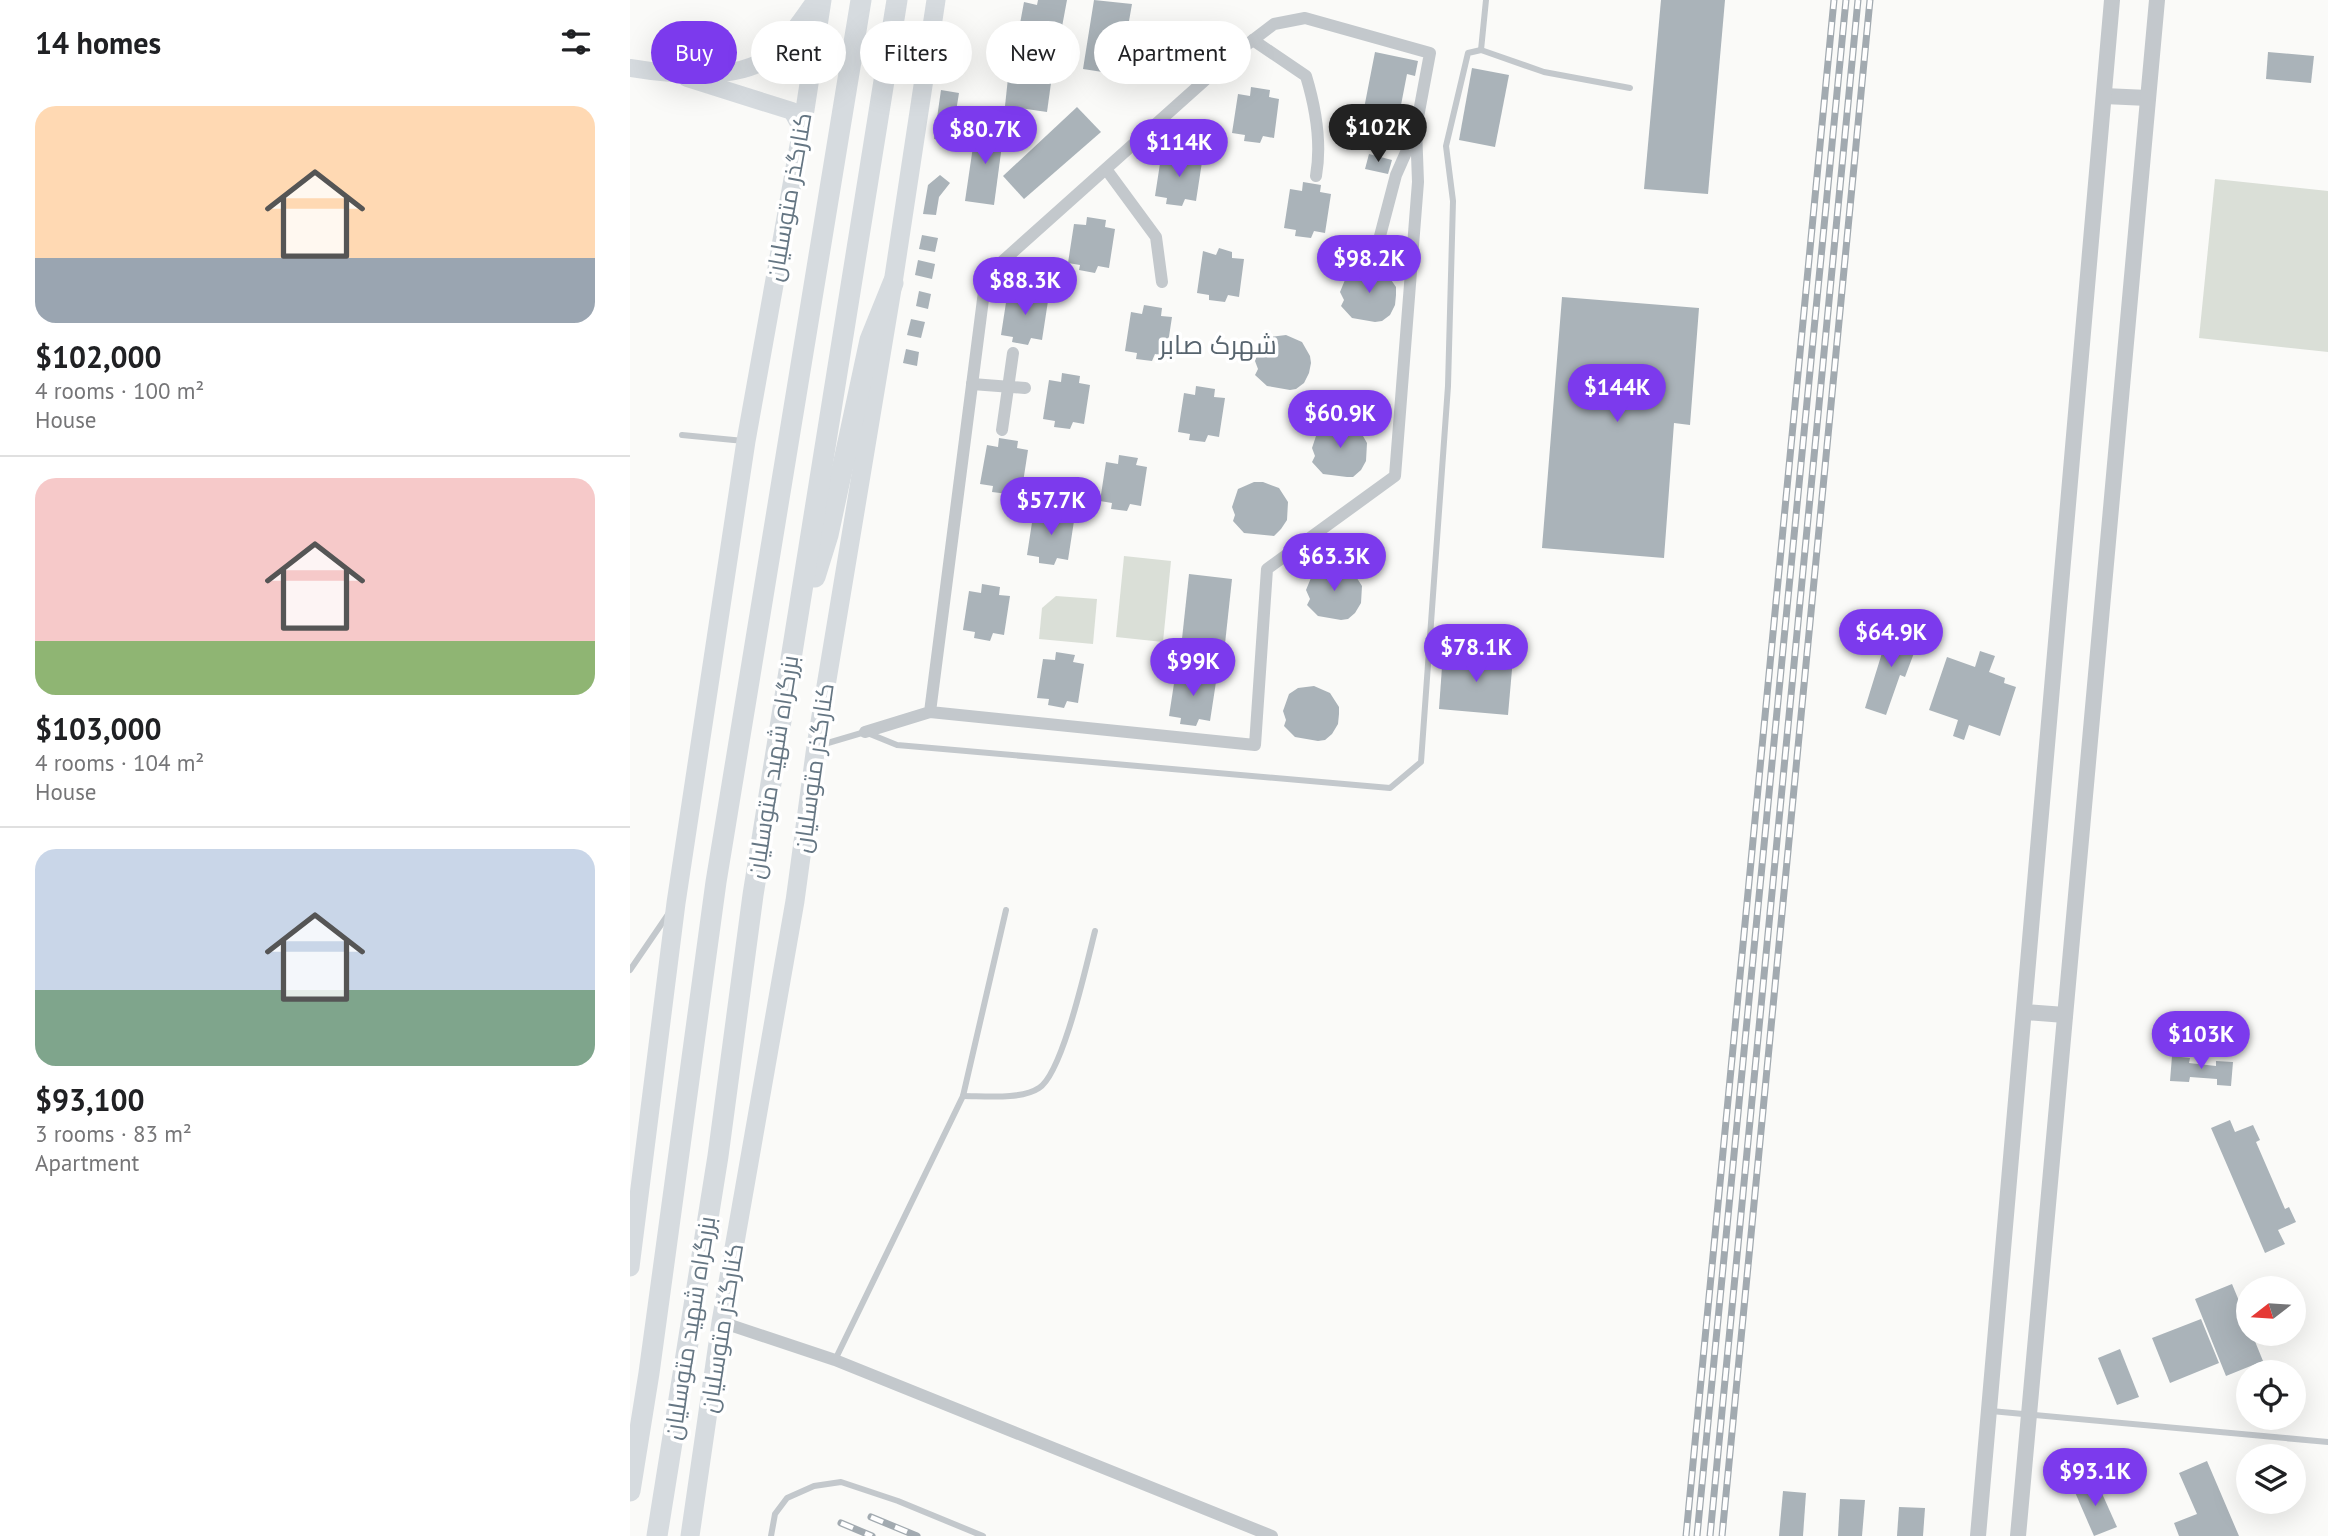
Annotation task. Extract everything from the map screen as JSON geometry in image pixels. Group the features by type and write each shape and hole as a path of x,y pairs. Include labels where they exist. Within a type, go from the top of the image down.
{"highway":[{"name":"بزرگراه شهید متوسلیان","path":"630,1491 651,1360 716,882 861,0"},
{"name":"بزرگراه شهید متوسلیان","path":"657,1536 718,1156 753,895 897,0"},
{"path":"794,642 828,535 870,340 893,283"}],"main road":[{"path":"737,69 763,61 819,0"},
{"name":"کنارگذر متوسلیان","path":"630,1266 676,903 746,441 802,129 819,0"},
{"name":"کنارگذر متوسلیان","path":"690,1536 721,1322 795,901 816,746 893,283 936,0"},
{"path":"630,68 651,71"},
{"path":"706,84 792,111 802,129"}],"street":[{"path":"1978,1536 2112,0"},
{"path":"2018,1536 2157,0"},
{"path":"930,712 986,276 1252,40 1274,24 1305,18 1430,53 1416,128 1396,175 1380,236"},
{"path":"1252,40 1306,76 1315,107 1319,156 1316,176"},
{"path":"2104,96 2148,98"},
{"path":"865,732 930,712 1255,745 1266,569 1395,476 1418,183 1416,128"},
{"path":"1106,169 1156,237 1162,282"},
{"path":"1002,429 1013,353"},
{"path":"972,384 1025,387"},
{"path":"2024,1012 2066,1014"},
{"path":"721,1322 835,1360 1272,1536"}],"lane":[{"path":"1481,50 1486,0"},
{"path":"816,746 865,732 897,745 1390,788 1421,762 1448,386 1453,201 1446,146 1468,53 1481,50 1544,72 1630,88"},
{"path":"682,435 746,441"},
{"path":"630,970 676,903"},
{"path":"835,1360 963,1096 1006,910"},
{"path":"963,1096 1002,1097 1024,1093 1039,1089 1049,1078 1060,1054 1096,931"},
{"path":"1989,1411 2328,1442"},
{"path":"771,1536 775,1514 787,1498 814,1486 841,1482 898,1501 983,1536"}],"shaded area":[{"path":"2215,179 2328,191 2328,352 2199,338"},
{"path":"1124,556 1171,561 1163,642 1116,637"},
{"path":"1056,596 1097,599 1093,644 1039,639 1042,608"}],"building":[{"path":"1038,0 1067,0 1063,21 1020,21 1024,2 1037,5"},
{"path":"1094,0 1132,4 1129,21 1094,21 1094,71 1083,69"},
{"path":"1661,0 1725,0 1708,194 1644,189"},
{"path":"1375,52 1418,61 1415,76 1407,74 1395,136 1360,129"},
{"path":"2268,52 2314,56 2311,83 2266,79"},
{"path":"1472,68 1509,75 1495,147 1459,140"},
{"path":"1007,84 1051,84 1047,112 1005,106"},
{"path":"1251,87 1270,90 1269,97 1279,99 1274,138 1263,136 1260,143 1244,141 1245,135 1232,133 1238,94 1250,96"},
{"path":"941,90 959,93 951,142 934,139"},
{"path":"1077,107 1101,132 1024,199 1003,176"},
{"path":"976,126 1004,130 994,205 965,201"},
{"path":"1174,150 1192,153 1191,160 1202,162 1196,201 1185,199 1182,206 1166,204 1167,198 1155,196 1161,157 1173,159"},
{"path":"1369,154 1392,160 1388,174 1365,169"},
{"path":"940,175 950,183 939,197 936,215 923,214 928,185"},
{"path":"1303,182 1321,185 1320,192 1331,194 1325,233 1314,231 1311,238 1295,236 1296,230 1284,228 1290,189 1302,191"},
{"path":"1087,217 1106,220 1105,227 1115,229 1109,268 1098,266 1095,273 1079,270 1080,265 1068,263 1074,224 1086,225"},
{"path":"922,235 938,238 935,252 919,249"},
{"path":"1219,248 1232,252 1232,258 1244,259 1239,297 1228,295 1225,302 1209,300 1209,295 1197,293 1203,251 1216,255"},
{"path":"918,260 935,264 932,279 915,275"},
{"path":"1371,267 1387,274 1396,287 1395,305 1390,315 1375,322 1352,318 1341,306 1344,300 1340,292 1347,275 1355,269"},
{"path":"1020,289 1038,292 1037,299 1048,301 1042,340 1031,338 1028,345 1012,342 1013,337 1001,335 1007,296 1018,297"},
{"path":"919,291 931,294 928,309 916,306"},
{"path":"1562,297 1699,308 1690,425 1674,423 1664,558 1542,548"},
{"path":"1144,305 1162,308 1161,316 1172,317 1166,356 1155,354 1152,361 1136,359 1137,353 1125,351 1131,312 1142,314"},
{"path":"911,319 925,322 921,338 907,335"},
{"path":"1286,335 1302,342 1311,363 1304,383 1290,390 1267,386 1255,375 1258,369 1255,361 1261,343 1270,337"},
{"path":"906,349 919,352 917,366 903,363"},
{"path":"1062,373 1080,376 1079,383 1090,385 1084,424 1073,422 1070,429 1054,427 1055,421 1043,419 1049,380 1061,382"},
{"path":"1196,386 1215,389 1214,397 1225,398 1219,437 1208,435 1205,442 1189,440 1190,434 1178,432 1184,393 1195,395"},
{"path":"1342,422 1359,429 1367,443 1366,461 1353,477 1323,474 1312,462 1315,456 1312,448 1318,430"},
{"path":"999,438 1018,441 1017,448 1028,450 1022,489 1011,487 1008,494 992,492 993,486 980,484 987,445 998,447"},
{"path":"1119,455 1138,458 1136,465 1147,467 1141,506 1130,504 1127,511 1111,509 1112,503 1100,501 1106,462 1118,464"},
{"path":"1254,482 1263,482 1279,488 1288,502 1287,520 1274,536 1244,533 1233,521 1235,515 1232,507 1238,489"},
{"path":"1046,509 1065,512 1064,520 1074,521 1068,560 1057,558 1054,565 1039,563 1039,557 1027,555 1033,516 1045,518"},
{"path":"1337,565 1353,572 1362,586 1361,603 1355,613 1348,619 1341,620 1318,616 1307,605 1310,599 1306,590 1313,573 1321,567"},
{"path":"1189,574 1232,579 1224,653 1181,648"},
{"path":"982,584 1000,587 999,595 1010,596 1004,635 993,633 990,641 974,638 975,632 963,630 969,591 981,593"},
{"path":"1890,627 1920,637 1905,677 1900,675 1886,715 1865,708"},
{"path":"1980,651 1995,656 1989,672 2005,678 2004,683 2016,687 2000,736 1969,725 1964,740 1953,736 1958,720 1929,710 1947,657 1975,667"},
{"path":"1056,652 1075,655 1073,662 1084,664 1078,703 1067,701 1064,708 1048,705 1049,699 1037,698 1043,659 1055,660"},
{"path":"1443,653 1513,658 1508,715 1439,709"},
{"path":"1188,670 1207,673 1206,680 1216,682 1210,721 1199,719 1196,726 1180,724 1181,718 1169,716 1175,677 1187,679"},
{"path":"1314,686 1330,693 1339,707 1338,724 1332,734 1325,740 1318,741 1295,737 1284,726 1286,720 1283,711 1289,694 1298,688"},
{"path":"2172,1056 2190,1058 2189,1063 2216,1066 2216,1061 2233,1062 2231,1086 2217,1085 2217,1079 2190,1077 2189,1082 2170,1081"},
{"path":"2230,1120 2235,1132 2253,1125 2260,1140 2256,1142 2285,1209 2289,1207 2296,1222 2278,1230 2285,1244 2265,1253 2211,1128"},
{"path":"2232,1284 2236,1294 2236,1346 2257,1346 2263,1360 2236,1360 2236,1372 2226,1376 2195,1299"},
{"path":"2201,1319 2219,1363 2170,1383 2152,1338"},
{"path":"2120,1349 2139,1397 2117,1405 2098,1358"},
{"path":"2207,1461 2239,1536 2179,1536 2174,1523 2197,1514 2179,1473"},
{"path":"2096,1480 2117,1527 2094,1536 2074,1490"},
{"path":"1783,1491 1806,1493 1803,1536 1779,1536"},
{"path":"1840,1499 1865,1500 1862,1536 1838,1536"},
{"path":"1899,1507 1925,1508 1923,1536 1897,1536"}],"railway":[{"path":"1686,1536 1834,0"},
{"path":"1697,1536 1846,0"},
{"path":"1710,1536 1858,0"},
{"path":"1722,1536 1870,0"},
{"path":"871,1517 917,1536"},
{"path":"841,1523 872,1536"}],"district":[{"name":"شهرک صابر","path":"1218,345"}]}
